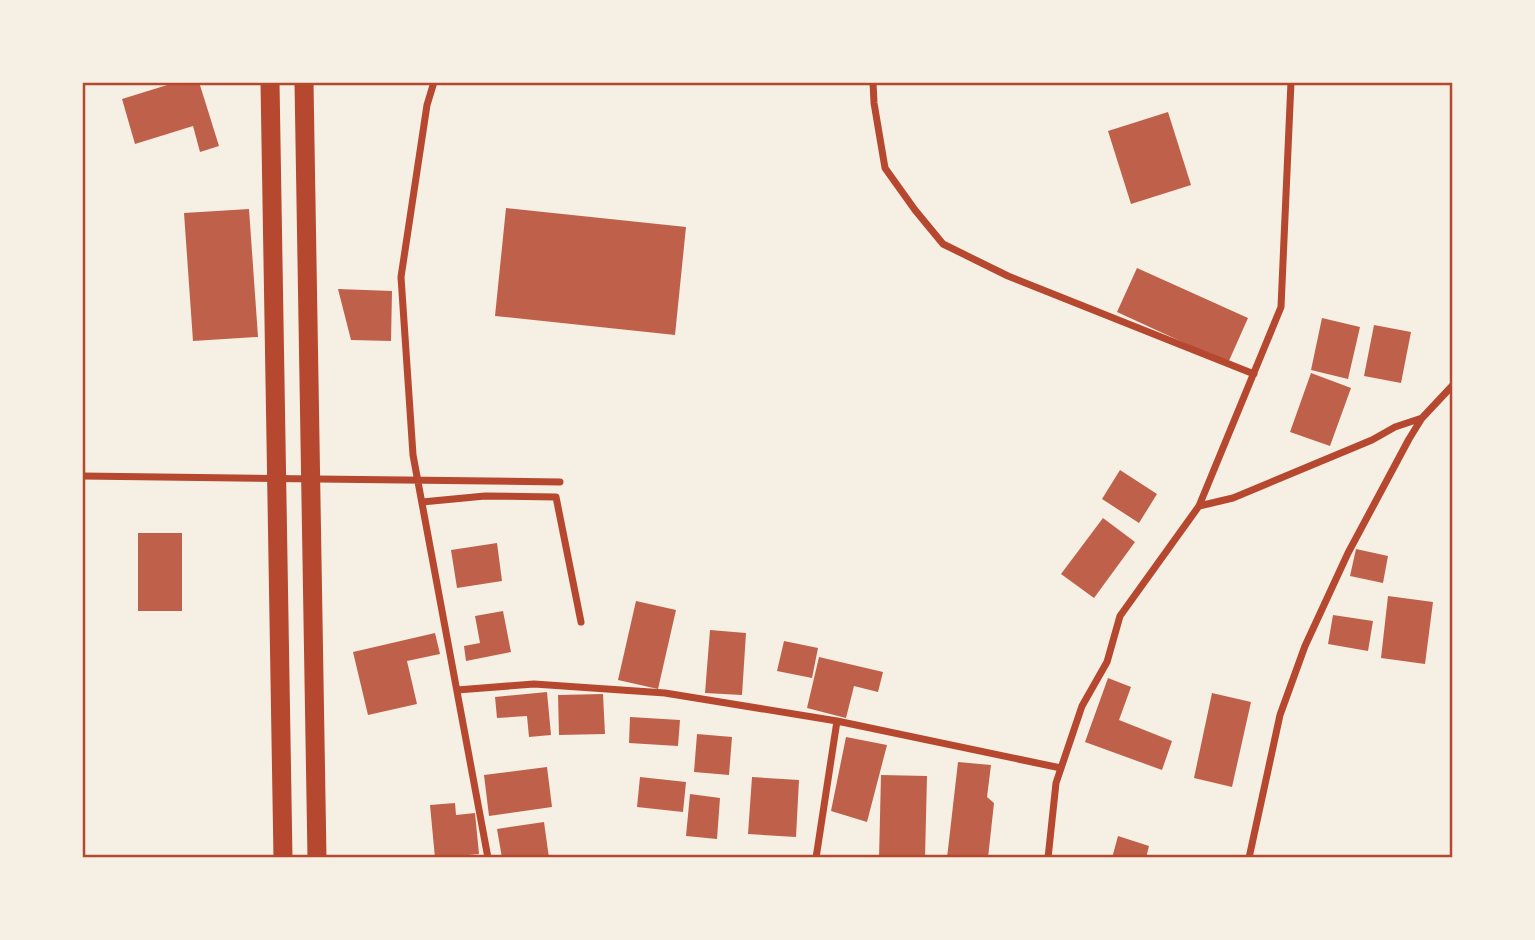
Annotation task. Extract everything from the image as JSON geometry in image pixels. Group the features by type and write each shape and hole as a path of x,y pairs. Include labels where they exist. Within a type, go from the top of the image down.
{"highway":[{"path":"270,82 283,858"},
{"path":"304,82 317,858"}],"street":[{"path":"433,82 427,105 401,277 413,455 488,858"},
{"path":"873,82 885,168 943,244 1008,276 1254,374"},
{"path":"1048,858 1056,783 1083,706 1107,662 1120,616 1199,506 1281,307 1291,82"},
{"path":"1249,858 1280,715 1305,646 1348,553 1422,418 1453,385"},
{"path":"1199,506 1233,498 1372,440 1395,427 1422,418"},
{"path":"82,476 561,482"},
{"path":"422,502 485,496 556,497 581,621"},
{"path":"457,690 534,684 665,693 837,721 1061,768"},
{"path":"817,858 837,721"}],"building":[{"path":"177,82 199,82 219,146 200,152 193,126 135,144 122,99"},
{"path":"1168,112 1191,185 1131,204 1108,131"},
{"path":"506,208 686,227 675,335 495,316"},
{"path":"249,209 258,337 193,341 184,213"},
{"path":"1137,268 1248,318 1228,363 1117,312"},
{"path":"338,289 392,291 391,341 351,340"},
{"path":"1322,318 1360,327 1348,379 1311,370"},
{"path":"1374,325 1411,332 1401,383 1364,376"},
{"path":"1311,373 1351,388 1330,446 1290,432"},
{"path":"1120,470 1157,494 1139,523 1102,499"},
{"path":"1103,518 1135,542 1094,598 1061,574"},
{"path":"138,533 182,533 182,611 138,611"},
{"path":"497,543 502,581 457,588 451,550"},
{"path":"1356,549 1388,556 1383,583 1350,576"},
{"path":"1388,596 1433,602 1425,664 1381,658"},
{"path":"636,601 676,610 658,689 618,680"},
{"path":"503,611 511,652 466,661 464,646 480,643 475,616"},
{"path":"1333,615 1373,621 1368,651 1328,644"},
{"path":"710,630 746,633 742,695 705,693"},
{"path":"435,633 440,654 407,661 417,704 368,715 353,652"},
{"path":"784,641 818,648 812,678 777,671"},
{"path":"819,657 883,672 878,692 854,686 846,718 807,708"},
{"path":"1108,678 1131,687 1119,720 1172,741 1162,770 1085,742"},
{"path":"547,692 551,735 529,737 527,716 497,718 495,697"},
{"path":"1212,693 1251,702 1232,787 1194,778"},
{"path":"603,694 605,734 559,735 558,695"},
{"path":"630,717 680,720 678,746 629,743"},
{"path":"697,734 732,737 729,775 694,772"},
{"path":"846,737 887,745 867,822 831,811"},
{"path":"958,762 991,765 987,797 994,803 988,858 947,858"},
{"path":"547,767 552,807 489,816 484,775"},
{"path":"881,775 927,776 925,858 879,858"},
{"path":"640,777 686,782 683,812 637,807"},
{"path":"752,777 799,780 796,837 748,834"},
{"path":"690,794 720,798 717,839 686,836"},
{"path":"455,803 456,815 475,813 479,854 435,858 430,805"},
{"path":"544,822 549,858 502,858 497,829"},
{"path":"1118,836 1149,846 1146,858 1112,858"}]}
